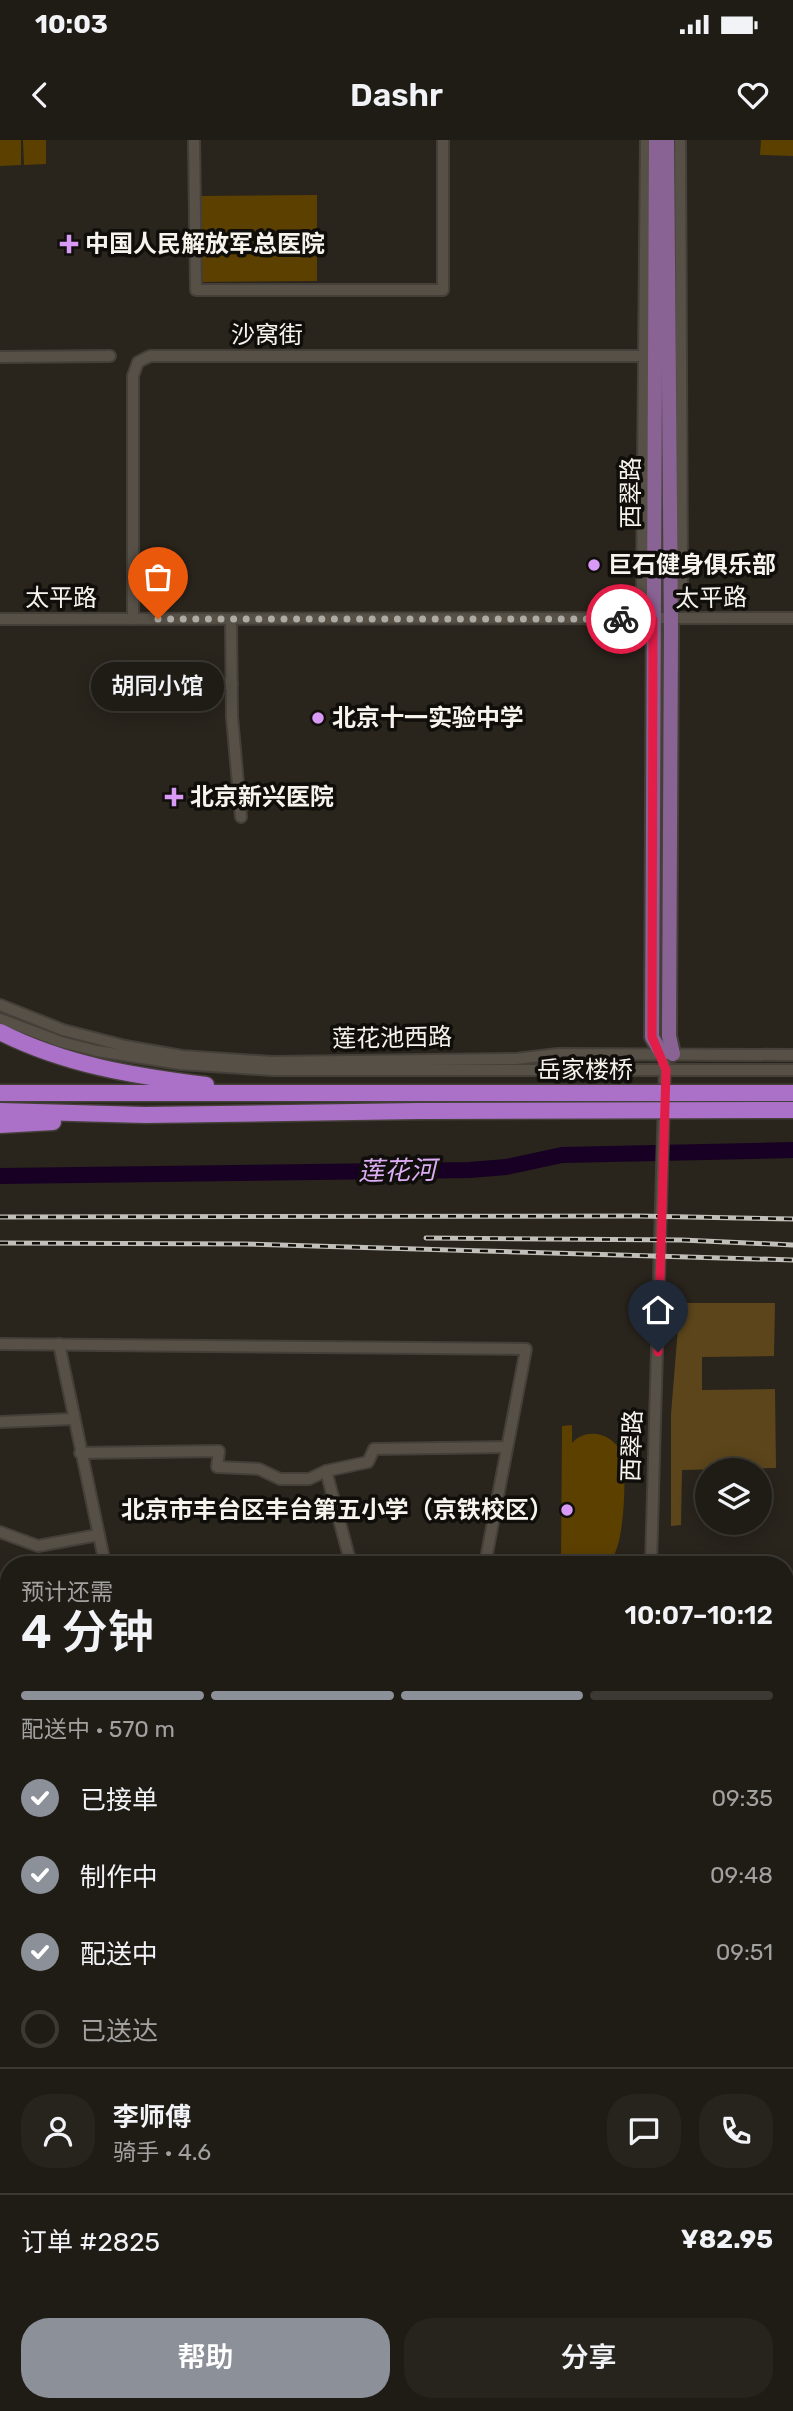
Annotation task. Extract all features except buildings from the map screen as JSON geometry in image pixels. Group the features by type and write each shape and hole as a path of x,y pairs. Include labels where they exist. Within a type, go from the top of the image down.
{"highway":[{"path":"0,1032 55,1055 99,1068 144,1077 271,1093"},
{"path":"0,1093 271,1093"},
{"name":"岳家楼桥","path":"271,1093 793,1093"},
{"name":"岳家楼桥","path":"145,1115 793,1110"},
{"path":"0,1111 145,1115"},
{"path":"0,1125 145,1115"}],"main road":[{"name":"西翠路","path":"656,140 650,356 653,620 652,1037 668,1054"},
{"name":"西翠路","path":"667,140 670,620 668,1054"}],"street":[{"path":"194,140 196,290 443,290 443,140"},
{"path":"646,140 650,356"},
{"path":"670,620 682,587 680,140"},
{"path":"0,357 110,356"},
{"name":"沙窝街","path":"134,619 133,376 138,362 150,356 650,356"},
{"name":"太平路","path":"0,619 793,618"},
{"path":"231,619 226,684 241,817"},
{"name":"莲花池西路","path":"0,1005 99,1040 182,1056 328,1062 668,1054 793,1055"},
{"name":"莲花池西路","path":"0,1019 61,1042 97,1051 181,1064 284,1070 793,1070"},
{"name":"西翠路","path":"652,1556 668,1054"},
{"path":"0,1343 526,1349 487,1556"},
{"path":"59,1344 103,1556"},
{"path":"0,1422 73,1419"},
{"path":"80,1453 219,1451 217,1468 259,1469 280,1479 309,1479 326,1471 368,1462 374,1449 508,1447"},
{"path":"326,1471 349,1556"},
{"path":"0,1532 38,1546 98,1535"}],"shaded area":[{"path":"0,140 21,140 21,165 0,166"},
{"path":"23,140 46,140 46,164 24,165"},
{"path":"761,140 793,140 793,156 760,155"},
{"path":"317,195 317,281 200,282 200,196"},
{"path":"680,1303 775,1303 774,1356 702,1357 702,1390 775,1389 776,1468 772,1468 772,1458 695,1458 695,1470 682,1470 681,1525 671,1526 671,1414"},
{"path":"572,1425 572,1443 584,1435 598,1434 612,1440 621,1452 624,1506 619,1539 613,1556 561,1556 562,1426"}],"waterway":[{"name":"莲花河","path":"0,1176 470,1170 506,1167 562,1155 793,1150"}],"railway":[{"path":"0,1217 639,1216 793,1219"},
{"path":"426,1238 682,1240 793,1245"},
{"path":"0,1243 244,1244 793,1260"}],"way so far":[{"path":"158,619 621,619"}],"place":[{"name":"中国人民解放军总医院","path":"69,244"},
{"name":"巨石健身俱乐部","path":"594,565"},
{"name":"胡同小馆","path":"158,619"},
{"name":"北京十一实验中学","path":"318,718"},
{"name":"北京新兴医院","path":"174,797"},
{"name":"北京市丰台区丰台第五小学（京铁校区）","path":"567,1510"}],"route":[{"path":"621,619 653,620 652,1037 662,1054 666,1070 658,1352"}]}
